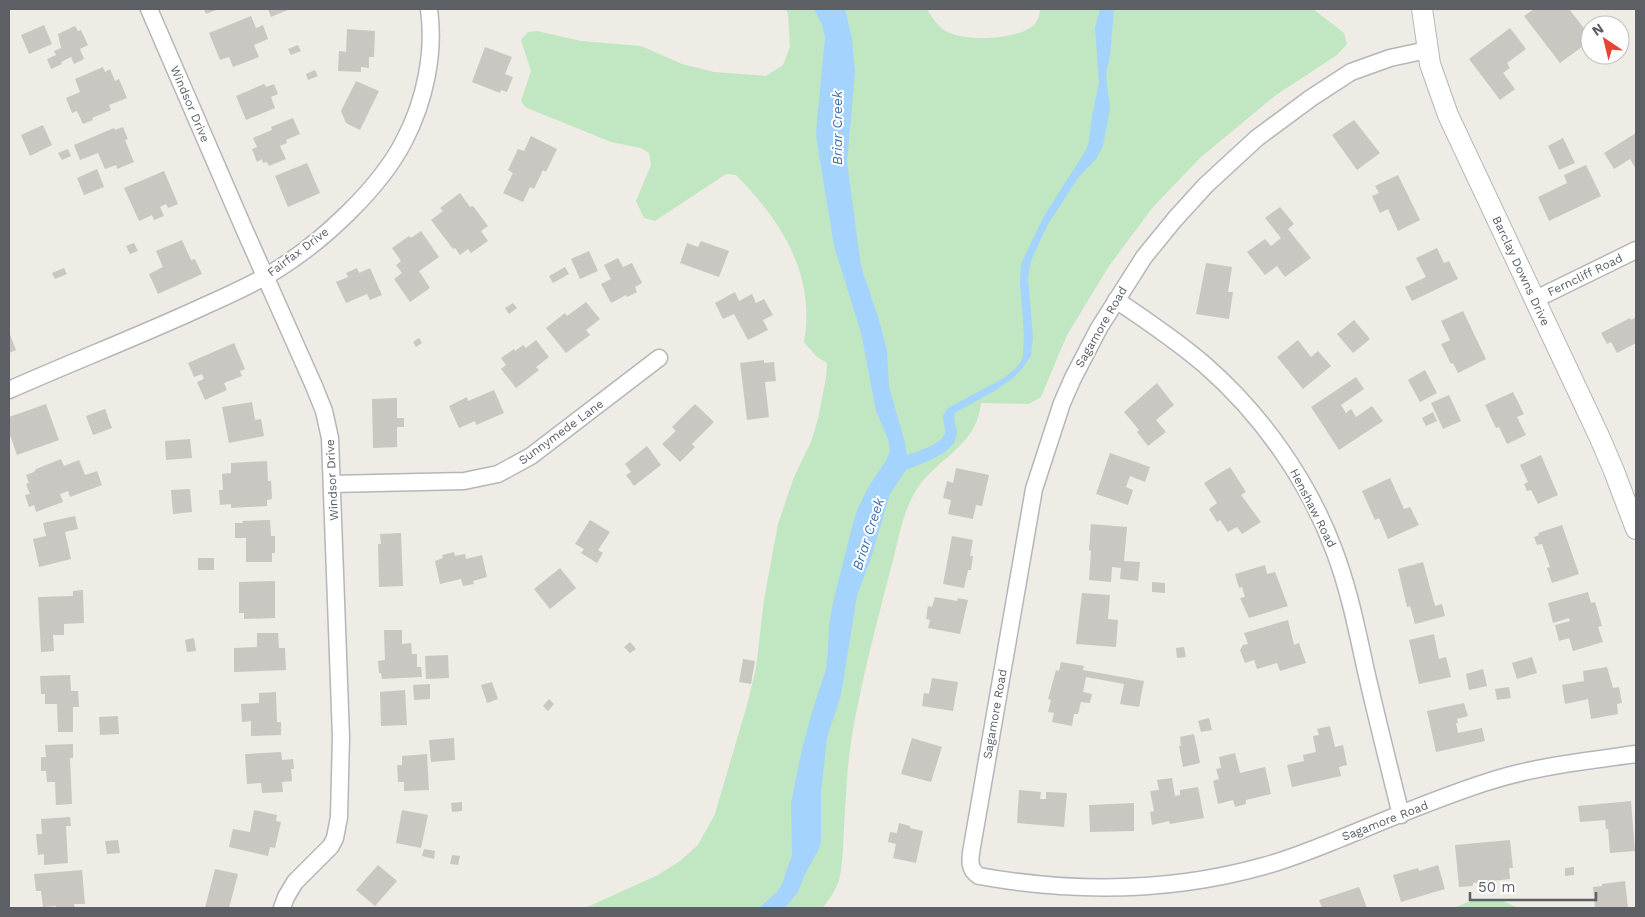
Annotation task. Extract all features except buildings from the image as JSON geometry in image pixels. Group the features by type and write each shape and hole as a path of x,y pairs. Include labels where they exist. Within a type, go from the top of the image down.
{"street":[{"name":"Windsor Drive","path":"149,9 324,411 332,451 341,737 339,817 335,838 331,846 295,882 282,908"},
{"name":"Fairfax Drive","path":"9,390 152,330 266,276 295,257 328,230 373,185 394,158 410,127 426,74 431,46 429,9"},
{"name":"Barclay Downs Drive","path":"1422,9 1427,50 1434,77 1448,115 1614,471 1636,529"},
{"name":"Sagamore Road","path":"1427,50 1390,58 1351,72 1311,98 1257,138 1223,168 1175,219 1144,258 1099,328 1070,385 1056,420 1034,489 971,852 970,861 972,869 979,876 1074,888 1136,887 1219,877 1266,866 1304,853 1401,814 1486,782 1513,774 1569,763 1636,754"},
{"name":"Ferncliff Road","path":"1534,300 1636,250"},
{"name":"Henshaw Road","path":"1116,300 1180,345 1204,364 1234,393 1277,445 1307,493 1325,528 1348,591 1401,814"},
{"name":"Sunnymede Lane","path":"332,484 464,481 498,474 530,456 659,358"}],"green space":[{"path":"786,9 927,9 939,26 952,34 987,38 1011,35 1030,28 1038,20 1040,9 1313,9 1344,33 1347,44 1337,55 1276,95 1201,157 1153,207 1109,266 1067,335 1041,397 1029,404 981,403 978,417 966,439 930,473 915,492 906,511 900,532 861,688 849,754 843,854 839,880 831,897 824,906 822,908 585,908 658,875 680,861 698,845 715,814 756,668 764,600 778,524 794,477 811,442 818,419 827,363 816,356 804,342 805,294 800,271 791,250 767,211 736,175 726,174 655,221 644,218 636,201 651,165 649,153 641,148 611,142 525,107 521,101 531,71 521,40 528,32 537,31 581,41 641,46 682,64 714,72 766,76 783,65 790,47"},
{"path":"1499,899 1518,908 1454,908 1473,900"}],"water":[{"name":"Briar Creek","path":"814,9 845,9 852,39 855,73 847,162 861,266 887,351 889,386 907,455 930,446 941,439 945,431 943,415 948,408 1004,378 1021,362 1024,335 1020,281 1021,264 1044,216 1086,150 1089,141 1099,83 1095,28 1100,9 1114,9 1110,56 1106,74 1110,109 1103,146 1096,159 1078,178 1047,226 1031,261 1028,278 1033,337 1031,356 1013,378 955,413 954,418 957,432 955,442 945,452 931,460 906,470 890,494 871,558 857,596 841,695 827,738 821,792 821,841 819,849 805,874 798,892 785,908 759,908 777,892 782,884 792,855 791,803 802,749 826,669 829,624 834,598 858,508 869,486 887,459 890,450 888,439 876,411 861,333 834,246 816,134 825,37 822,25"}]}
